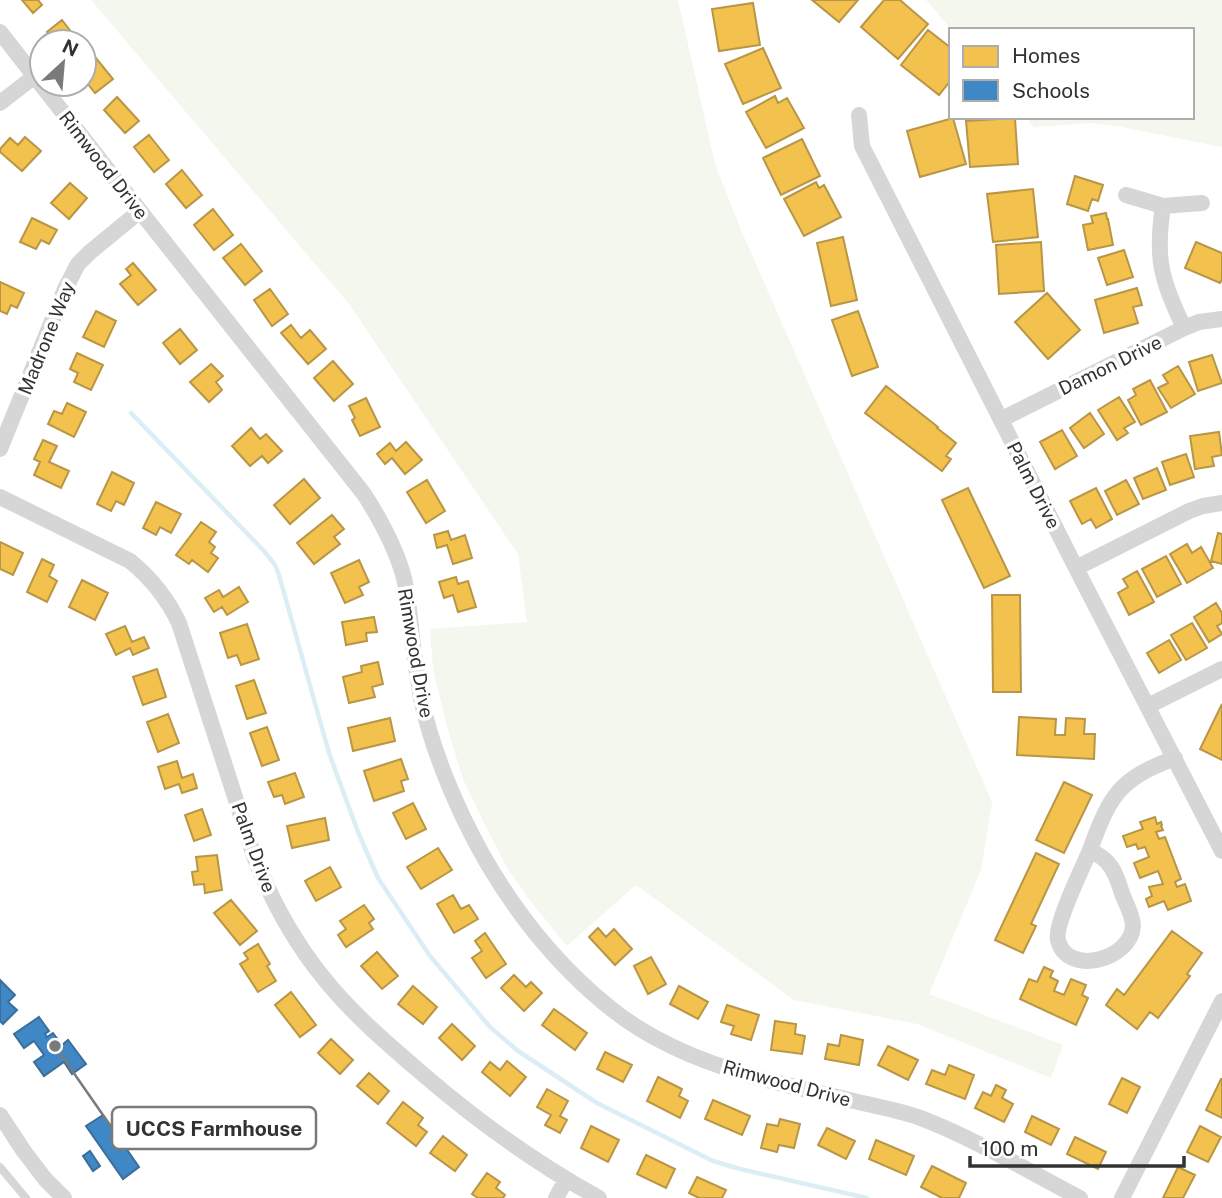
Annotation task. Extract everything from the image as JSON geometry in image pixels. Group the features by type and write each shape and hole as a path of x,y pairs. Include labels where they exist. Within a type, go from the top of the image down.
{"street":[{"name":"Rimwood Drive","path":"0,32 28,67"},
{"path":"0,103 28,81"},
{"name":"Rimwood Drive","path":"52,98 376,512 404,577 414,661 422,701 427,723 452,792 499,882 518,911 551,951 615,1012 686,1053 743,1073 917,1117 961,1136 1080,1198"},
{"name":"Palm Drive","path":"859,115 862,146 1222,851"},
{"path":"1126,195 1163,206 1202,202"},
{"path":"1163,206 1160,251 1162,269 1184,328"},
{"name":"Madrone Way","path":"0,449 65,289 78,264 140,211"},
{"name":"Damon Drive","path":"1002,419 1184,328 1199,322 1222,319"},
{"name":"Palm Drive","path":"0,497 130,561 144,572 170,604 179,623 265,884 322,976 386,1043 499,1136 599,1198"},
{"path":"1076,568 1189,511 1222,503"},
{"path":"1148,706 1222,669"},
{"path":"1090,849 1108,862 1115,874 1133,925 1125,946 1093,962 1072,958 1063,950 1057,932 1060,921 1101,820 1114,796 1144,770 1175,758"},
{"path":"1122,1198 1222,1000"},
{"path":"0,1115 45,1179 64,1198"},
{"path":"556,1198 566,1180"}],"lane":[{"path":"0,1167 26,1198"}],"shaded area":[{"path":"91,0 678,0 715,164 741,230 992,802 981,870 929,994 1063,1045 1051,1078 917,1024 794,1000 636,885 567,946 507,868 485,825 463,779 433,669 430,629 527,622 518,554 349,304"},
{"path":"926,0 1222,0 1222,147 1090,123 1034,127 1028,119 1194,119 1194,28 950,28"}],"building: Homes":[{"path":"22,0 38,0 42,5 33,13"},
{"path":"812,0 858,0 839,22"},
{"path":"884,0 900,0 928,24 898,59 861,27"},
{"path":"753,3 760,45 719,51 712,9"},
{"path":"62,20 68,28 52,28"},
{"path":"928,30 949,46 949,82 939,95 901,65"},
{"path":"763,48 781,88 743,104 725,64"},
{"path":"98,61 113,79 98,91"},
{"path":"775,96 778,103 787,98 804,128 766,148 746,112"},
{"path":"117,97 139,121 125,133 104,110"},
{"path":"953,119 966,164 920,177 907,131"},
{"path":"1015,119 1018,164 970,167 966,121"},
{"path":"149,135 169,160 154,172 134,147"},
{"path":"25,137 41,151 22,171 0,152 0,149 10,138 18,145"},
{"path":"802,139 820,176 781,195 763,158"},
{"path":"182,170 202,195 186,208 166,184"},
{"path":"1075,176 1103,185 1098,201 1092,199 1088,211 1067,204"},
{"path":"816,182 819,188 824,185 841,217 804,236 784,199"},
{"path":"70,183 87,198 69,219 51,203"},
{"path":"1033,189 1038,237 993,242 987,194"},
{"path":"213,209 233,235 214,250 194,225"},
{"path":"1106,213 1113,245 1088,250 1083,225 1093,223 1091,216"},
{"path":"32,218 57,230 49,244 41,240 36,249 20,242"},
{"path":"843,237 857,300 831,306 817,243"},
{"path":"1041,242 1044,291 999,294 996,245"},
{"path":"1196,242 1222,253 1220,283 1185,268"},
{"path":"241,244 262,271 245,285 223,258"},
{"path":"1124,250 1133,277 1107,285 1098,258"},
{"path":"133,263 156,290 138,305 120,284 131,275 126,269"},
{"path":"0,282 24,293 17,308 11,305 7,314 0,311"},
{"path":"1137,288 1142,305 1133,307 1138,323 1104,333 1095,300"},
{"path":"270,289 288,314 272,326 254,300"},
{"path":"1047,293 1080,330 1048,359 1015,322"},
{"path":"96,311 116,321 104,347 83,337"},
{"path":"858,311 878,367 852,376 832,320"},
{"path":"291,325 301,338 310,330 326,349 308,364 281,333"},
{"path":"180,329 197,350 180,364 163,343"},
{"path":"77,353 103,365 91,390 74,382 78,373 70,369"},
{"path":"1212,355 1222,383 1198,391 1189,362"},
{"path":"333,361 353,384 334,401 314,378"},
{"path":"211,364 223,376 216,382 222,390 209,402 190,382"},
{"path":"1178,366 1195,394 1171,408 1158,388 1168,383 1163,375"},
{"path":"1150,380 1167,412 1141,425 1128,400 1136,395 1133,389"},
{"path":"886,386 956,443 946,456 951,459 942,471 865,413"},
{"path":"1119,397 1135,422 1124,428 1128,433 1117,440 1098,410"},
{"path":"366,398 380,427 360,436 349,406"},
{"path":"67,403 86,412 74,437 48,424 54,411 62,414"},
{"path":"1090,413 1104,434 1084,448 1070,428"},
{"path":"251,428 260,439 266,434 282,451 268,463 262,456 250,466 232,446"},
{"path":"1062,430 1077,456 1055,469 1040,442"},
{"path":"1219,432 1222,455 1212,457 1214,466 1195,469 1190,436"},
{"path":"43,440 57,446 49,462 69,471 61,488 34,475 40,462 34,459"},
{"path":"406,442 422,460 405,474 392,458 385,464 377,454 390,443 396,451"},
{"path":"1186,454 1194,477 1170,485 1162,462"},
{"path":"1157,468 1166,490 1143,499 1134,478"},
{"path":"112,472 134,483 124,505 116,501 111,511 97,504"},
{"path":"304,479 320,498 290,524 274,505"},
{"path":"427,480 445,511 426,523 407,492"},
{"path":"1126,480 1139,504 1117,515 1105,491"},
{"path":"968,488 1010,576 984,588 942,500"},
{"path":"1096,488 1112,519 1096,528 1091,519 1082,524 1070,501"},
{"path":"156,502 181,514 171,533 160,527 156,535 143,528"},
{"path":"332,515 344,529 334,537 340,544 314,564 297,543"},
{"path":"201,522 216,532 209,542 215,547 211,553 218,558 208,572 192,560 189,564 176,555"},
{"path":"448,531 451,540 465,535 472,558 453,564 447,545 437,548 434,535"},
{"path":"1218,533 1222,534 1222,564 1211,561"},
{"path":"0,542 23,553 13,575 0,569"},
{"path":"1187,544 1192,553 1201,547 1213,568 1187,583 1170,554"},
{"path":"1166,556 1181,584 1157,597 1142,569"},
{"path":"42,559 54,565 49,576 57,581 47,602 27,592"},
{"path":"359,560 369,582 359,587 363,595 345,603 331,573"},
{"path":"1137,571 1154,602 1129,615 1118,593 1128,587 1123,579"},
{"path":"456,577 458,584 468,581 476,607 458,612 453,595 444,598 439,582"},
{"path":"82,580 108,593 95,620 69,607"},
{"path":"239,587 248,602 227,615 222,607 214,612 205,598 219,590 223,597"},
{"path":"992,595 1020,595 1021,692 993,692"},
{"path":"1216,603 1222,613 1222,623 1217,626 1222,634 1209,642 1194,617"},
{"path":"374,617 377,632 366,633 367,641 346,645 342,622"},
{"path":"1192,623 1207,648 1186,660 1171,635"},
{"path":"247,624 259,659 241,665 237,655 228,658 220,633"},
{"path":"125,626 132,642 144,637 149,648 133,655 130,648 116,655 106,634"},
{"path":"1169,640 1181,660 1159,673 1147,653"},
{"path":"378,662 383,684 372,687 375,697 349,703 343,677 362,672 361,666"},
{"path":"157,669 166,697 143,705 133,677"},
{"path":"254,680 266,713 247,719 236,686"},
{"path":"1222,704 1222,760 1200,749"},
{"path":"168,714 179,743 158,752 147,722"},
{"path":"1019,717 1056,719 1055,735 1065,735 1066,718 1085,719 1084,734 1095,734 1094,759 1017,755"},
{"path":"390,718 395,741 353,751 348,728"},
{"path":"267,727 279,760 262,766 250,733"},
{"path":"401,759 408,779 401,781 404,791 374,801 364,771"},
{"path":"177,761 182,778 193,774 197,788 182,793 179,784 165,789 158,767"},
{"path":"295,773 304,797 285,804 282,795 274,797 268,782"},
{"path":"1064,782 1092,795 1064,853 1036,840"},
{"path":"413,803 426,829 406,839 393,813"},
{"path":"202,809 211,835 194,841 185,815"},
{"path":"1155,817 1157,824 1161,822 1163,830 1156,832 1159,839 1165,837 1181,879 1175,882 1177,887 1185,884 1191,901 1168,910 1164,901 1149,907 1146,899 1152,896 1149,887 1163,884 1158,871 1140,878 1134,863 1149,857 1145,847 1138,849 1136,844 1127,847 1123,836 1143,829 1140,822"},
{"path":"325,818 329,840 292,848 287,826"},
{"path":"438,848 452,870 421,889 407,867"},
{"path":"1036,853 1059,864 1031,924 1036,926 1023,953 995,940"},
{"path":"217,855 222,890 205,893 204,884 194,885 192,872 198,871 196,857"},
{"path":"330,867 341,887 316,901 305,881"},
{"path":"453,895 461,909 469,905 478,919 454,933 437,904"},
{"path":"231,900 257,931 240,945 214,913"},
{"path":"364,905 374,919 369,923 373,929 346,947 338,935 346,929 340,921"},
{"path":"598,928 606,937 614,929 632,949 615,965 589,937"},
{"path":"1172,931 1202,953 1187,974 1190,976 1158,1018 1150,1012 1137,1029 1106,1005 1117,989 1124,995"},
{"path":"485,933 506,964 486,978 472,958 482,951 475,941"},
{"path":"258,944 276,981 258,992 240,964 248,959 244,953"},
{"path":"377,952 398,976 382,989 361,966"},
{"path":"651,957 666,984 648,994 634,966"},
{"path":"1044,967 1053,971 1050,977 1058,981 1054,991 1064,995 1071,979 1086,985 1082,995 1088,998 1076,1025 1020,999 1029,979 1037,982"},
{"path":"514,975 526,987 531,982 542,993 524,1011 501,988"},
{"path":"413,986 437,1007 423,1024 398,1004"},
{"path":"679,986 708,1002 698,1019 670,1004"},
{"path":"291,992 316,1025 300,1037 275,1005"},
{"path":"727,1005 759,1015 751,1040 731,1034 734,1026 721,1022"},
{"path":"554,1009 587,1033 575,1050 542,1025"},
{"path":"775,1021 796,1024 795,1034 805,1036 802,1054 771,1050"},
{"path":"452,1024 475,1046 462,1060 439,1038"},
{"path":"841,1035 863,1040 859,1065 825,1059 828,1044 839,1046"},
{"path":"331,1039 353,1060 340,1074 318,1053"},
{"path":"888,1046 918,1060 908,1080 878,1065"},
{"path":"605,1052 632,1065 623,1082 597,1069"},
{"path":"507,1061 526,1077 510,1096 482,1072 490,1062 500,1070"},
{"path":"949,1065 974,1075 965,1099 926,1084 932,1070 945,1075"},
{"path":"369,1073 389,1091 378,1104 357,1086"},
{"path":"658,1077 682,1089 679,1096 688,1101 680,1118 647,1101"},
{"path":"1122,1078 1140,1087 1127,1113 1109,1104"},
{"path":"1222,1079 1222,1118 1206,1110"},
{"path":"996,1085 1006,1090 1002,1098 1013,1104 1004,1122 975,1108 983,1092 991,1096"},
{"path":"547,1089 568,1101 560,1116 567,1120 560,1133 545,1125 551,1115 537,1107"},
{"path":"713,1100 750,1116 742,1135 705,1119"},
{"path":"403,1102 423,1118 418,1125 427,1132 416,1146 387,1123"},
{"path":"1032,1116 1059,1129 1051,1145 1025,1132"},
{"path":"780,1119 800,1124 794,1148 779,1145 777,1152 761,1148 767,1124 778,1126"},
{"path":"591,1126 619,1140 608,1162 581,1148"},
{"path":"1200,1126 1221,1137 1208,1162 1187,1152"},
{"path":"827,1128 855,1141 846,1159 818,1145"},
{"path":"443,1136 467,1155 455,1171 430,1153"},
{"path":"1075,1137 1106,1152 1098,1169 1067,1154"},
{"path":"876,1140 914,1156 906,1175 869,1159"},
{"path":"646,1155 675,1169 666,1188 637,1174"},
{"path":"932,1166 966,1183 959,1198 942,1198 921,1187"},
{"path":"1178,1167 1195,1175 1183,1198 1163,1198"},
{"path":"487,1173 500,1182 496,1188 505,1195 503,1198 478,1198 472,1194"},
{"path":"697,1177 726,1190 722,1198 699,1198 689,1193"}],"building: Schools":[{"path":"0,980 15,995 8,1002 17,1010 3,1024 0,1021"},
{"path":"39,1017 49,1031 45,1034 47,1037 53,1033 62,1045 68,1040 86,1064 72,1074 64,1062 44,1076 34,1062 44,1055 34,1041 24,1048 14,1034"},
{"path":"103,1115 139,1167 123,1179 86,1126"},
{"path":"90,1151 100,1166 93,1171 83,1156"}],"waterway":[{"path":"131,413 275,565 329,753 378,878 430,956 490,1027 518,1051 597,1103 713,1161 867,1198"}],"place":[{"name":"UCCS Farmhouse","path":"55,1046"}]}
